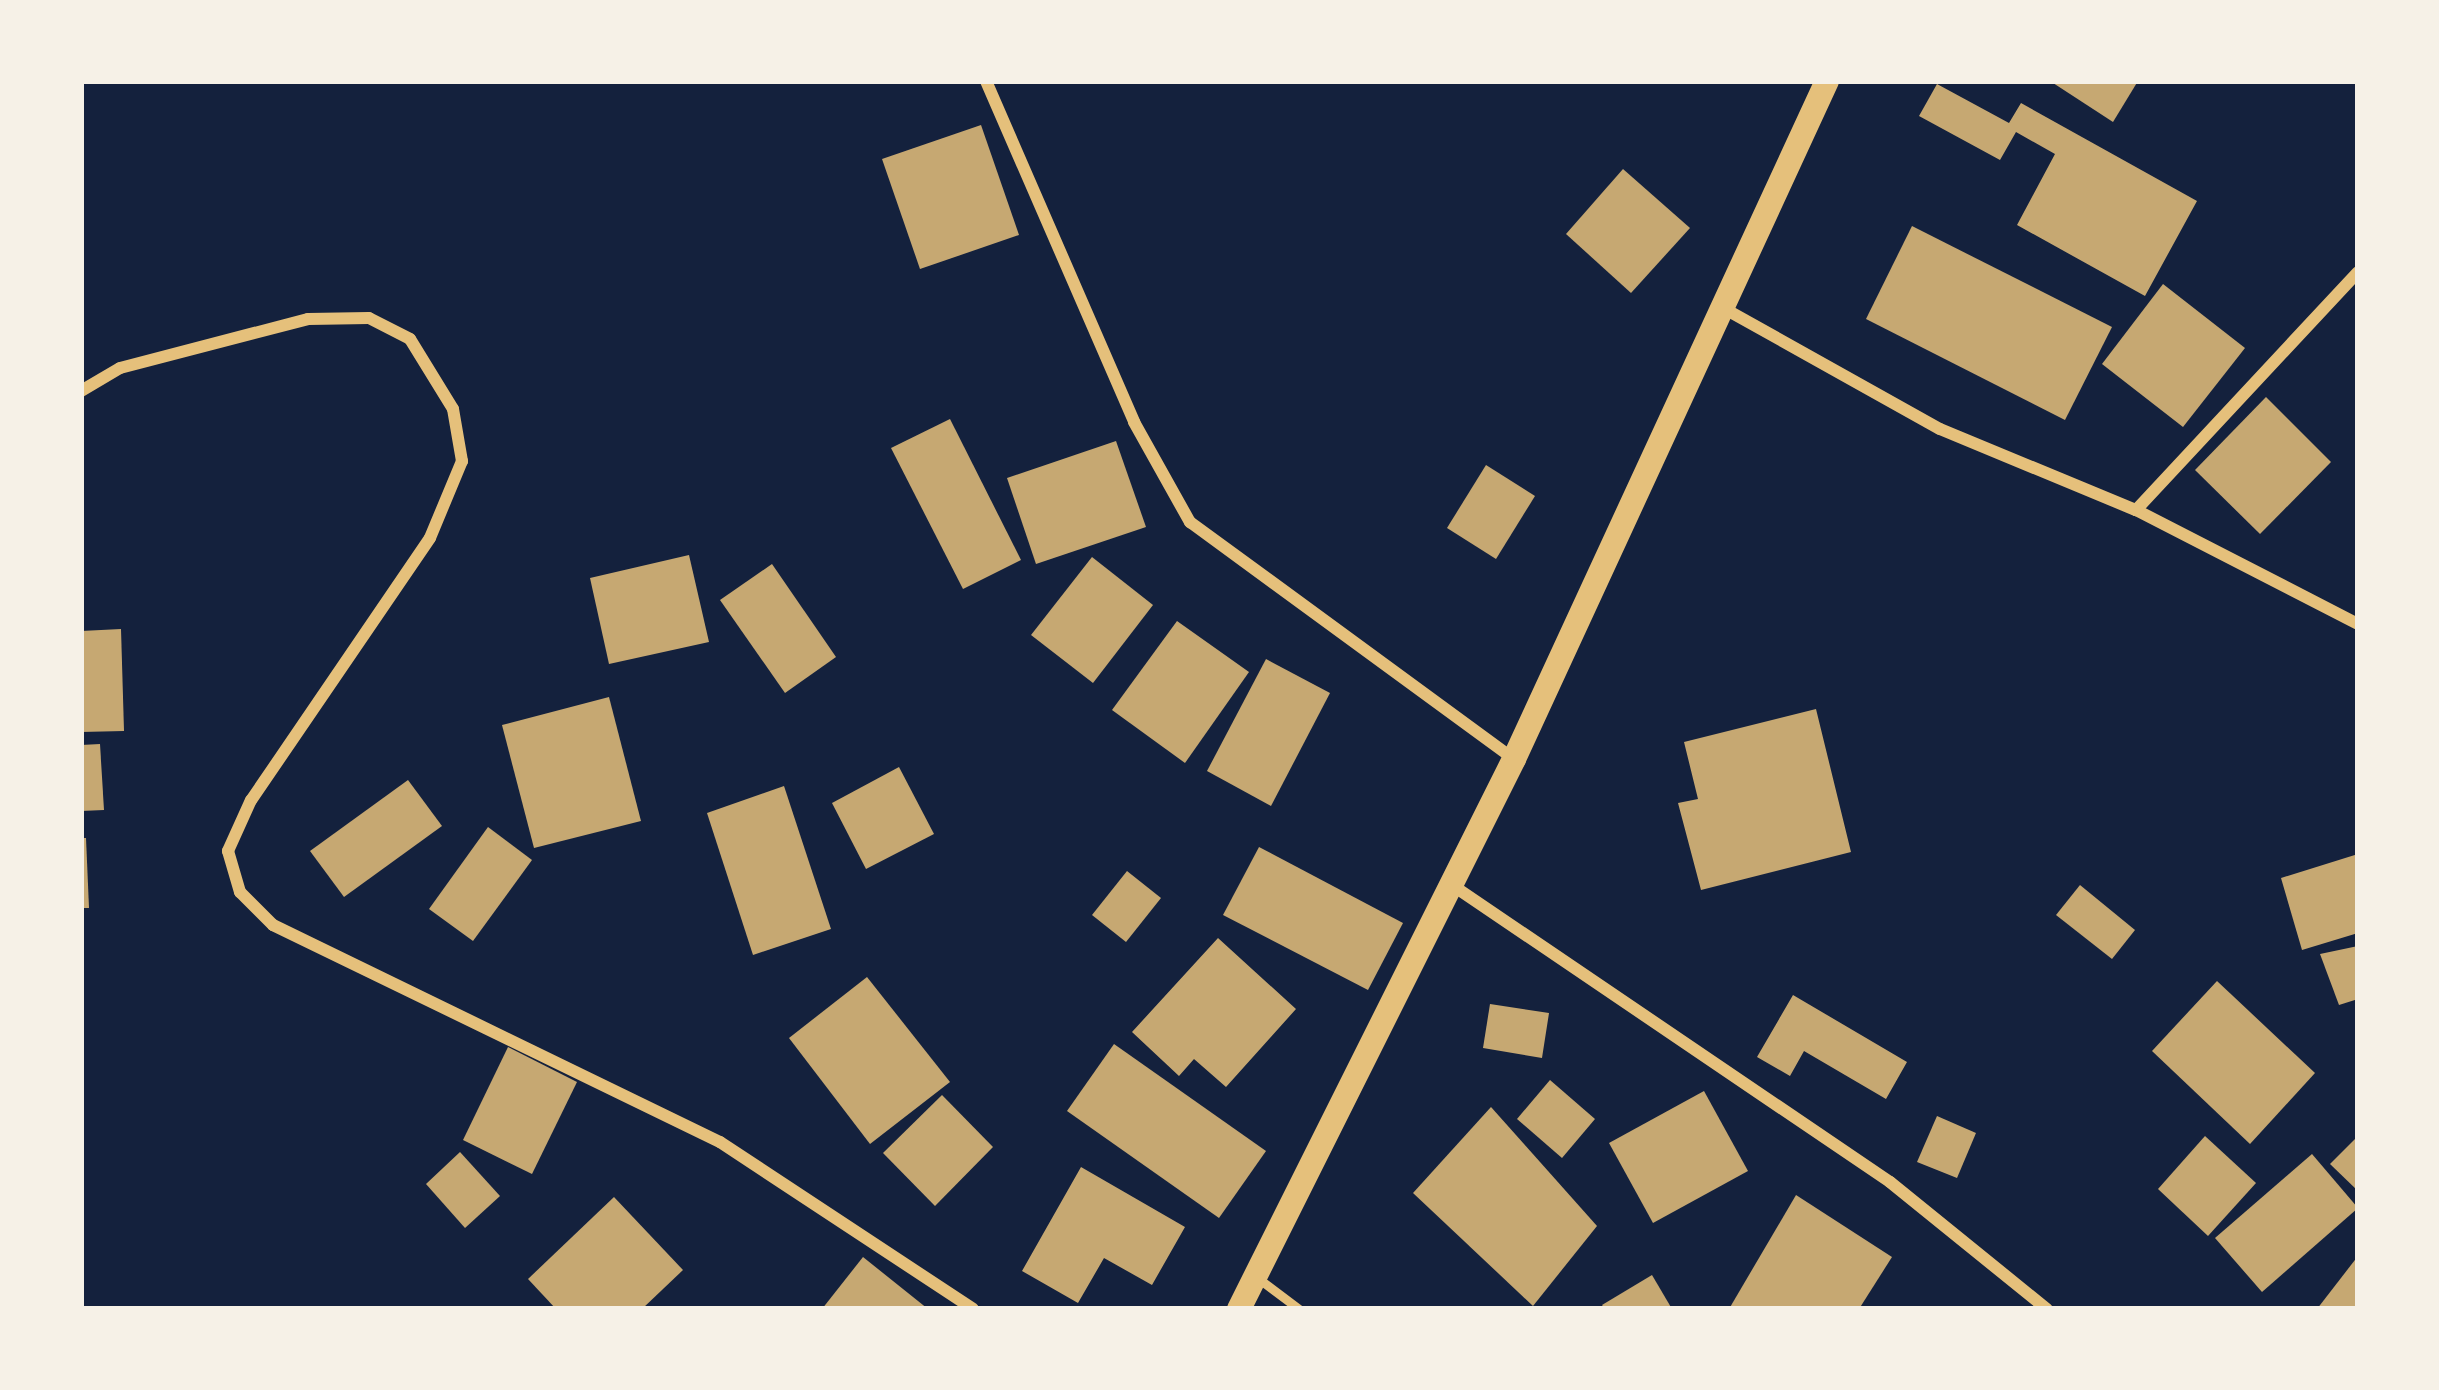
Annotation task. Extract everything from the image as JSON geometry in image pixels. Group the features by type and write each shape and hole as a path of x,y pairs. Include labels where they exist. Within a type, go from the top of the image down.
{"main road":[{"path":"1239,1309 1514,759 1725,310 1826,81"}],"street":[{"path":"986,81 1134,422 1190,522 1514,759"},
{"path":"2136,510 2358,272"},
{"path":"1725,310 1940,429 2136,510 2358,624"},
{"path":"81,391 120,368 308,319 369,318 410,339 454,409 462,461 430,538 251,800 228,850 240,892 272,925 720,1142 973,1309"},
{"path":"1449,883 1890,1182 2047,1309"}],"lane":[{"path":"1255,1276 1299,1309"}],"building":[{"path":"2050,81 2138,81 2113,122"},
{"path":"1937,84 2009,123 2021,103 2197,201 2145,296 2017,225 2055,154 2016,132 2000,160 1919,116"},
{"path":"981,125 1019,235 920,269 882,159"},
{"path":"1623,169 1690,228 1631,293 1566,234"},
{"path":"1912,226 2112,327 2065,420 1866,319"},
{"path":"2163,284 2245,348 2183,427 2102,364"},
{"path":"2266,397 2331,462 2260,534 2195,470"},
{"path":"950,419 1021,560 963,589 891,448"},
{"path":"1116,441 1146,527 1036,564 1007,478"},
{"path":"1486,465 1535,496 1496,559 1447,528"},
{"path":"689,555 709,642 609,664 590,578"},
{"path":"1092,557 1153,605 1093,683 1031,635"},
{"path":"772,564 836,657 785,693 720,600"},
{"path":"1177,621 1249,672 1185,763 1112,710"},
{"path":"121,629 124,731 81,732 81,631"},
{"path":"1266,659 1330,693 1271,806 1207,771"},
{"path":"609,697 641,821 534,848 502,725"},
{"path":"1816,709 1851,852 1701,890 1678,803 1698,799 1684,742"},
{"path":"100,744 104,810 81,811 81,745"},
{"path":"899,767 934,834 866,869 832,803"},
{"path":"408,780 442,826 344,897 310,851"},
{"path":"784,786 831,929 753,955 707,813"},
{"path":"488,827 532,860 473,941 429,909"},
{"path":"81,838 86,838 89,908 81,908"},
{"path":"1259,847 1403,923 1368,990 1223,915"},
{"path":"2358,854 2358,933 2302,950 2281,878"},
{"path":"1127,871 1161,898 1126,942 1092,915"},
{"path":"2080,885 2135,930 2112,959 2056,915"},
{"path":"1218,938 1296,1009 1226,1087 1194,1059 1179,1076 1132,1032"},
{"path":"2358,946 2358,999 2339,1005 2320,954"},
{"path":"867,977 950,1082 870,1144 789,1038"},
{"path":"2217,981 2315,1073 2250,1144 2152,1051"},
{"path":"1793,995 1907,1062 1886,1099 1804,1051 1790,1076 1757,1057"},
{"path":"1490,1004 1549,1013 1542,1058 1483,1048"},
{"path":"1114,1044 1266,1151 1219,1218 1067,1111"},
{"path":"508,1047 577,1082 532,1174 463,1140"},
{"path":"1550,1080 1595,1119 1562,1158 1517,1119"},
{"path":"1704,1091 1748,1171 1653,1223 1609,1143"},
{"path":"942,1095 993,1147 935,1206 883,1153"},
{"path":"1491,1107 1597,1226 1533,1306 1413,1193"},
{"path":"1937,1116 1976,1133 1957,1178 1917,1162"},
{"path":"2205,1136 2256,1183 2208,1236 2158,1189"},
{"path":"2358,1136 2358,1191 2330,1164"},
{"path":"460,1152 500,1196 465,1228 426,1184"},
{"path":"2312,1154 2358,1208 2262,1292 2215,1238"},
{"path":"1081,1167 1185,1227 1152,1285 1104,1258 1078,1303 1022,1271"},
{"path":"1796,1195 1892,1257 1859,1309 1729,1309"},
{"path":"614,1197 683,1270 642,1309 556,1309 528,1279"},
{"path":"2358,1256 2358,1309 2317,1309"},
{"path":"863,1257 928,1309 822,1309"},
{"path":"1652,1275 1672,1309 1605,1309 1602,1305"}]}
